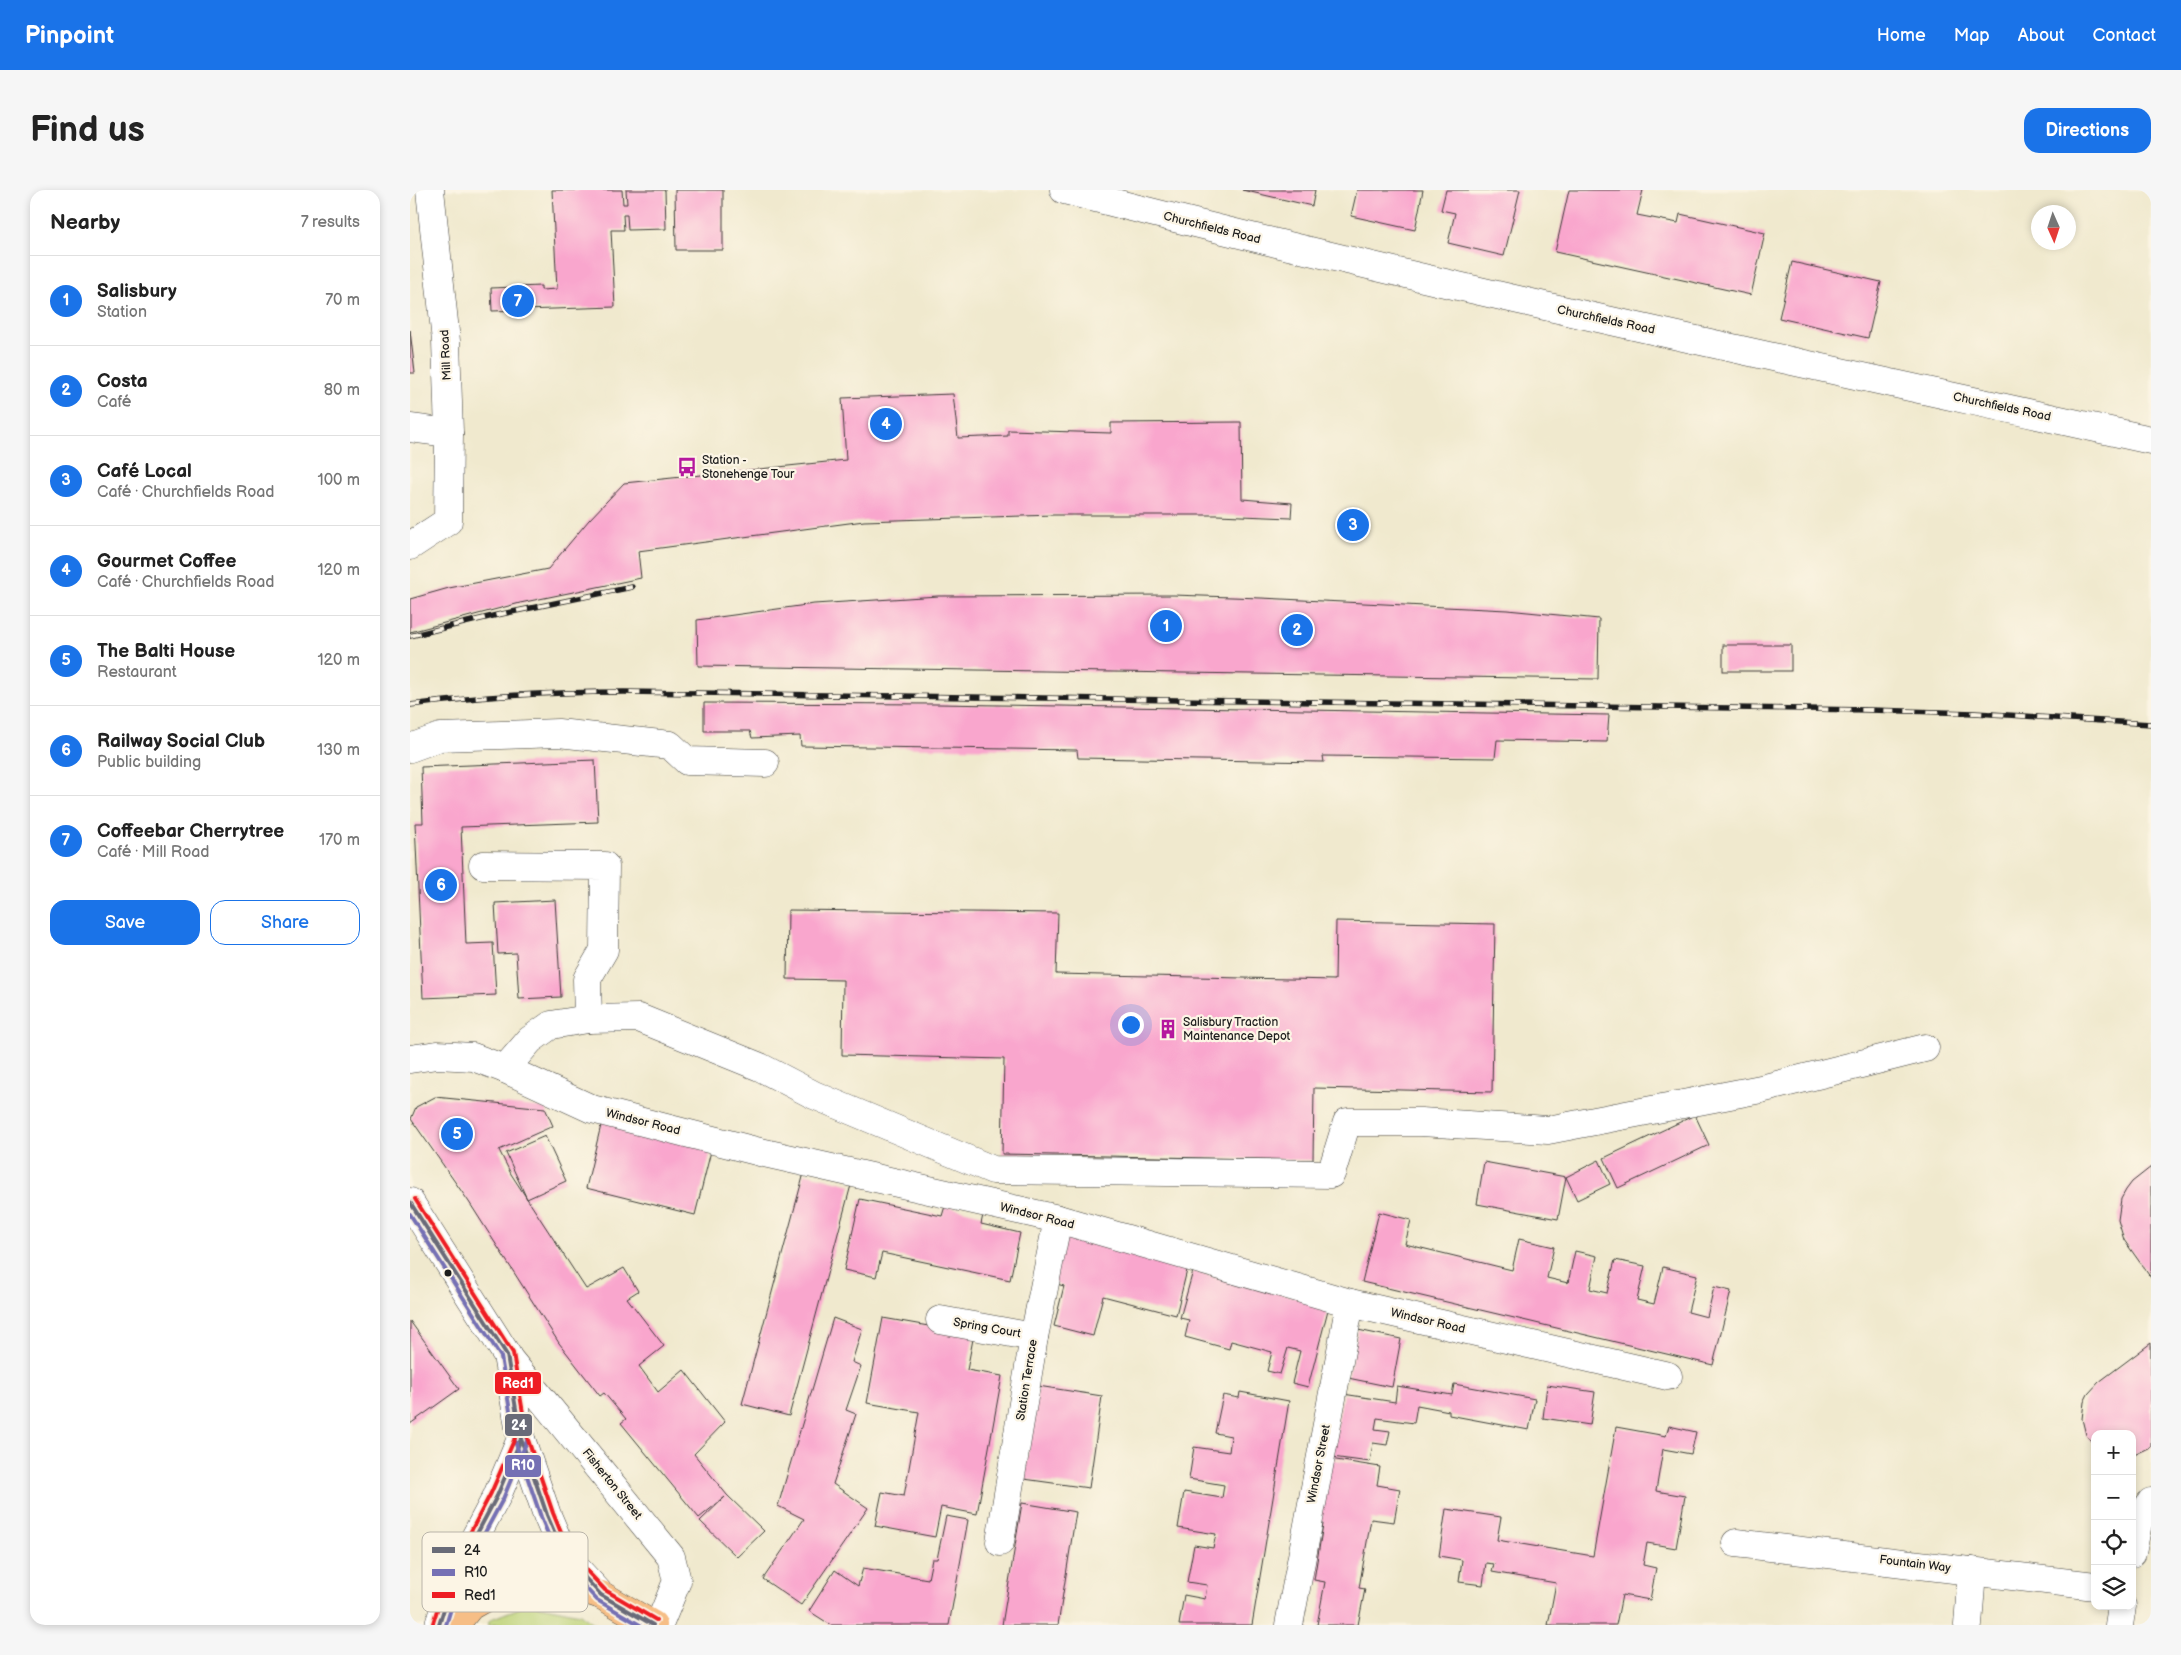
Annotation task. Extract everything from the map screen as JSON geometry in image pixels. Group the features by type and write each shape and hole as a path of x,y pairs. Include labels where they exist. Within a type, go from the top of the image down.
{"highway":[{"path":"588,1591 601,1595 653,1625"},
{"path":"455,1625 465,1612"}],"street":[{"name":"Churchfields Road","path":"1064,190 1223,232 1419,278 2151,440"},
{"name":"Mill Road","path":"410,546 448,521 449,433 446,341 424,197"},
{"path":"410,428 449,433"},
{"path":"410,748 440,736 558,733 670,745 687,761 765,763"},
{"path":"482,865 605,866 604,950 587,979 588,1019"},
{"path":"505,1069 530,1040 551,1025 588,1019 639,1018 760,1067 814,1095 993,1170 1331,1174 1347,1122 1421,1122 1548,1130 1761,1089 1925,1048"},
{"name":"Windsor Road","path":"410,1059 457,1055 473,1057 505,1069 592,1109 760,1152 1058,1220 1350,1303 1668,1376"},
{"name":"Fisherton Street","path":"410,1202 507,1355 671,1556 678,1581 660,1625"},
{"name":"Station Terrace","path":"1000,1542 1034,1336 1058,1220"},
{"name":"Windsor Street","path":"1289,1625 1350,1303"},
{"name":"Spring Court","path":"940,1320 1034,1336"},
{"name":"Fisherton Street","path":"507,1355 521,1439 554,1532"},
{"path":"478,1532 497,1496 521,1439"},
{"path":"2136,1533 2138,1523 2151,1502"},
{"name":"Fountain Way","path":"1736,1543 2091,1586"},
{"path":"1968,1625 1972,1571"},
{"name":"Fisherton Street","path":"588,1581 601,1595"},
{"path":"2119,1625 2121,1610"},
{"path":"439,1625 443,1612"}],"green space":[{"path":"509,1612 570,1612 580,1614 595,1625 487,1625 491,1619"}],"building":[{"path":"552,190 622,190 623,204 627,204 626,190 665,190 666,229 628,230 627,215 623,215 624,230 611,230 615,307 492,311 491,288 541,286 541,290 557,289"},
{"path":"675,190 723,190 723,250 676,250"},
{"path":"1242,190 1315,190 1312,206"},
{"path":"1357,190 1423,190 1415,230 1351,216"},
{"path":"1446,190 1520,190 1504,256 1448,243 1455,213 1441,210"},
{"path":"1569,190 1643,190 1637,215 1678,223 1680,214 1765,233 1751,295 1555,252"},
{"path":"1792,262 1881,282 1868,338 1779,318"},
{"path":"410,330 415,373 410,373"},
{"path":"953,394 958,438 1008,436 1008,430 1111,433 1111,423 1241,422 1242,499 1292,503 1291,518 1217,515 1054,515 864,521 638,551 641,578 520,603 410,632 410,599 449,588 548,569 589,520 624,483 846,460 842,398"},
{"path":"1173,595 1507,610 1599,619 1598,679 698,666 697,620 814,604 938,596"},
{"path":"1723,645 1791,645 1791,671 1723,671"},
{"path":"704,703 938,704 1609,715 1607,742 1497,740 1495,758 1323,756 1324,762 1078,758 1077,750 801,746 800,736 752,738 750,731 704,731"},
{"path":"595,760 598,822 461,827 466,944 493,943 496,995 423,998 415,823 423,823 421,767"},
{"path":"555,900 561,997 519,999 516,953 498,954 495,903"},
{"name":"Salisbury Traction Maintenance Depot","path":"788,910 1058,913 1056,974 1335,980 1336,921 1495,924 1492,1092 1314,1088 1313,1160 1002,1154 1004,1059 842,1055 843,980 787,979"},
{"path":"435,1097 545,1108 553,1126 499,1150 511,1174 586,1289 624,1268 638,1291 627,1298 664,1346 639,1366 658,1392 684,1370 725,1422 694,1454 727,1495 764,1531 737,1557 700,1521 725,1497 699,1518 621,1423 626,1419 604,1393 600,1396 559,1343 469,1202 411,1119 416,1107"},
{"path":"1695,1115 1709,1145 1618,1188 1604,1158"},
{"path":"602,1121 712,1147 695,1215 586,1188"},
{"path":"545,1136 566,1181 527,1199 506,1153"},
{"path":"1599,1160 1610,1184 1577,1200 1566,1177"},
{"path":"1484,1162 1566,1177 1558,1219 1477,1204"},
{"path":"2151,1167 2151,1278 2124,1240 2118,1220 2121,1199 2126,1190 2132,1182"},
{"path":"804,1173 851,1185 789,1416 742,1404"},
{"path":"860,1199 942,1216 945,1206 983,1215 981,1224 1020,1233 1010,1280 882,1253 876,1277 844,1270"},
{"path":"1379,1212 1411,1220 1405,1244 1512,1270 1519,1239 1554,1247 1547,1278 1568,1283 1575,1251 1597,1256 1590,1289 1607,1293 1615,1260 1645,1266 1637,1300 1654,1304 1663,1267 1697,1275 1688,1312 1707,1317 1714,1287 1731,1291 1713,1365 1362,1282"},
{"path":"1062,1234 1188,1266 1176,1315 1103,1296 1093,1336 1054,1326 1064,1286 1049,1282"},
{"path":"1193,1271 1329,1306 1308,1387 1292,1383 1300,1351 1288,1348 1280,1374 1267,1371 1272,1352 1231,1341 1229,1349 1185,1337 1189,1320 1180,1318"},
{"path":"833,1318 862,1329 852,1362 861,1366 846,1410 856,1414 833,1484 868,1508 801,1605 763,1579 804,1519 778,1506"},
{"path":"883,1318 974,1334 967,1370 1002,1376 977,1514 941,1507 935,1537 875,1526 882,1492 904,1496 919,1412 867,1403"},
{"path":"410,1321 459,1389 410,1424"},
{"path":"1358,1330 1401,1339 1392,1387 1348,1378"},
{"path":"2151,1343 2151,1447 2136,1454 2136,1430 2091,1430 2091,1441 2086,1435 2082,1419 2084,1402 2088,1394 2099,1382"},
{"path":"1454,1384 1535,1399 1529,1430 1449,1415 1449,1411 1417,1405 1414,1423 1377,1418 1375,1429 1390,1431 1387,1445 1373,1443 1370,1462 1332,1457 1343,1394 1395,1402 1397,1386 1452,1395"},
{"path":"1547,1385 1595,1392 1590,1425 1543,1418"},
{"path":"1038,1386 1102,1396 1089,1488 1024,1479"},
{"path":"1240,1392 1289,1401 1252,1625 1179,1625 1184,1595 1205,1599 1207,1585 1187,1582 1194,1545 1213,1548 1216,1534 1178,1528 1184,1492 1222,1498 1224,1485 1189,1479 1194,1447 1229,1452 1231,1436 1215,1433 1223,1395 1239,1398"},
{"path":"1669,1426 1696,1432 1691,1454 1663,1449 1656,1491 1685,1496 1676,1548 1647,1543 1643,1565 1656,1568 1650,1600 1622,1595 1616,1625 1548,1625 1556,1583 1492,1572 1494,1564 1486,1563 1483,1585 1459,1582 1462,1560 1439,1556 1446,1509 1501,1517 1497,1540 1593,1556 1616,1427 1666,1436"},
{"path":"1330,1459 1380,1467 1377,1485 1400,1489 1394,1522 1371,1519 1359,1588 1365,1589 1358,1625 1317,1625 1325,1582 1314,1580 1323,1524 1319,1523"},
{"path":"1022,1503 1076,1512 1058,1625 1002,1625"},
{"path":"946,1516 968,1520 949,1625 831,1625 809,1611 835,1570 858,1586 863,1568 928,1579 932,1559 937,1559"}],"railway":[{"path":"410,636 497,615 632,587"},
{"path":"410,705 517,695 624,692 1870,710 1975,713 2151,724"}],"transit line":[{"name":"Red1","path":"415,1199 513,1353 527,1437 561,1532"},
{"name":"24","path":"410,1202 507,1355 521,1439 554,1532"},
{"name":"R10","path":"410,1214 501,1357 515,1441 547,1532"},
{"name":"R10","path":"485,1532 503,1499 527,1441 524,1417"},
{"name":"24","path":"478,1532 497,1496 521,1439 518,1418"},
{"name":"Red1","path":"471,1532 491,1493 515,1438 512,1419"},
{"name":"Red1","path":"588,1572 605,1590 656,1620"},
{"name":"24","path":"588,1581 601,1595 653,1625"},
{"name":"R10","path":"588,1590 597,1600 640,1625"},
{"name":"Red1","path":"433,1623 436,1612"},
{"name":"24","path":"439,1625 443,1612"},
{"name":"R10","path":"446,1625 450,1612"}],"place":[{"name":"Coffeebar Cherrytree","path":"518,301"},
{"name":"Gourmet Coffee","path":"886,424"},
{"name":"Station - Stonehenge Tour","path":"687,467"},
{"name":"Café Local","path":"1353,525"},
{"name":"Salisbury","path":"1166,626"},
{"name":"Costa","path":"1297,630"},
{"name":"Railway Social Club","path":"441,885"},
{"name":"Salisbury Traction Maintenance Depot","path":"1168,1029"},
{"name":"The Balti House","path":"457,1134"}]}
